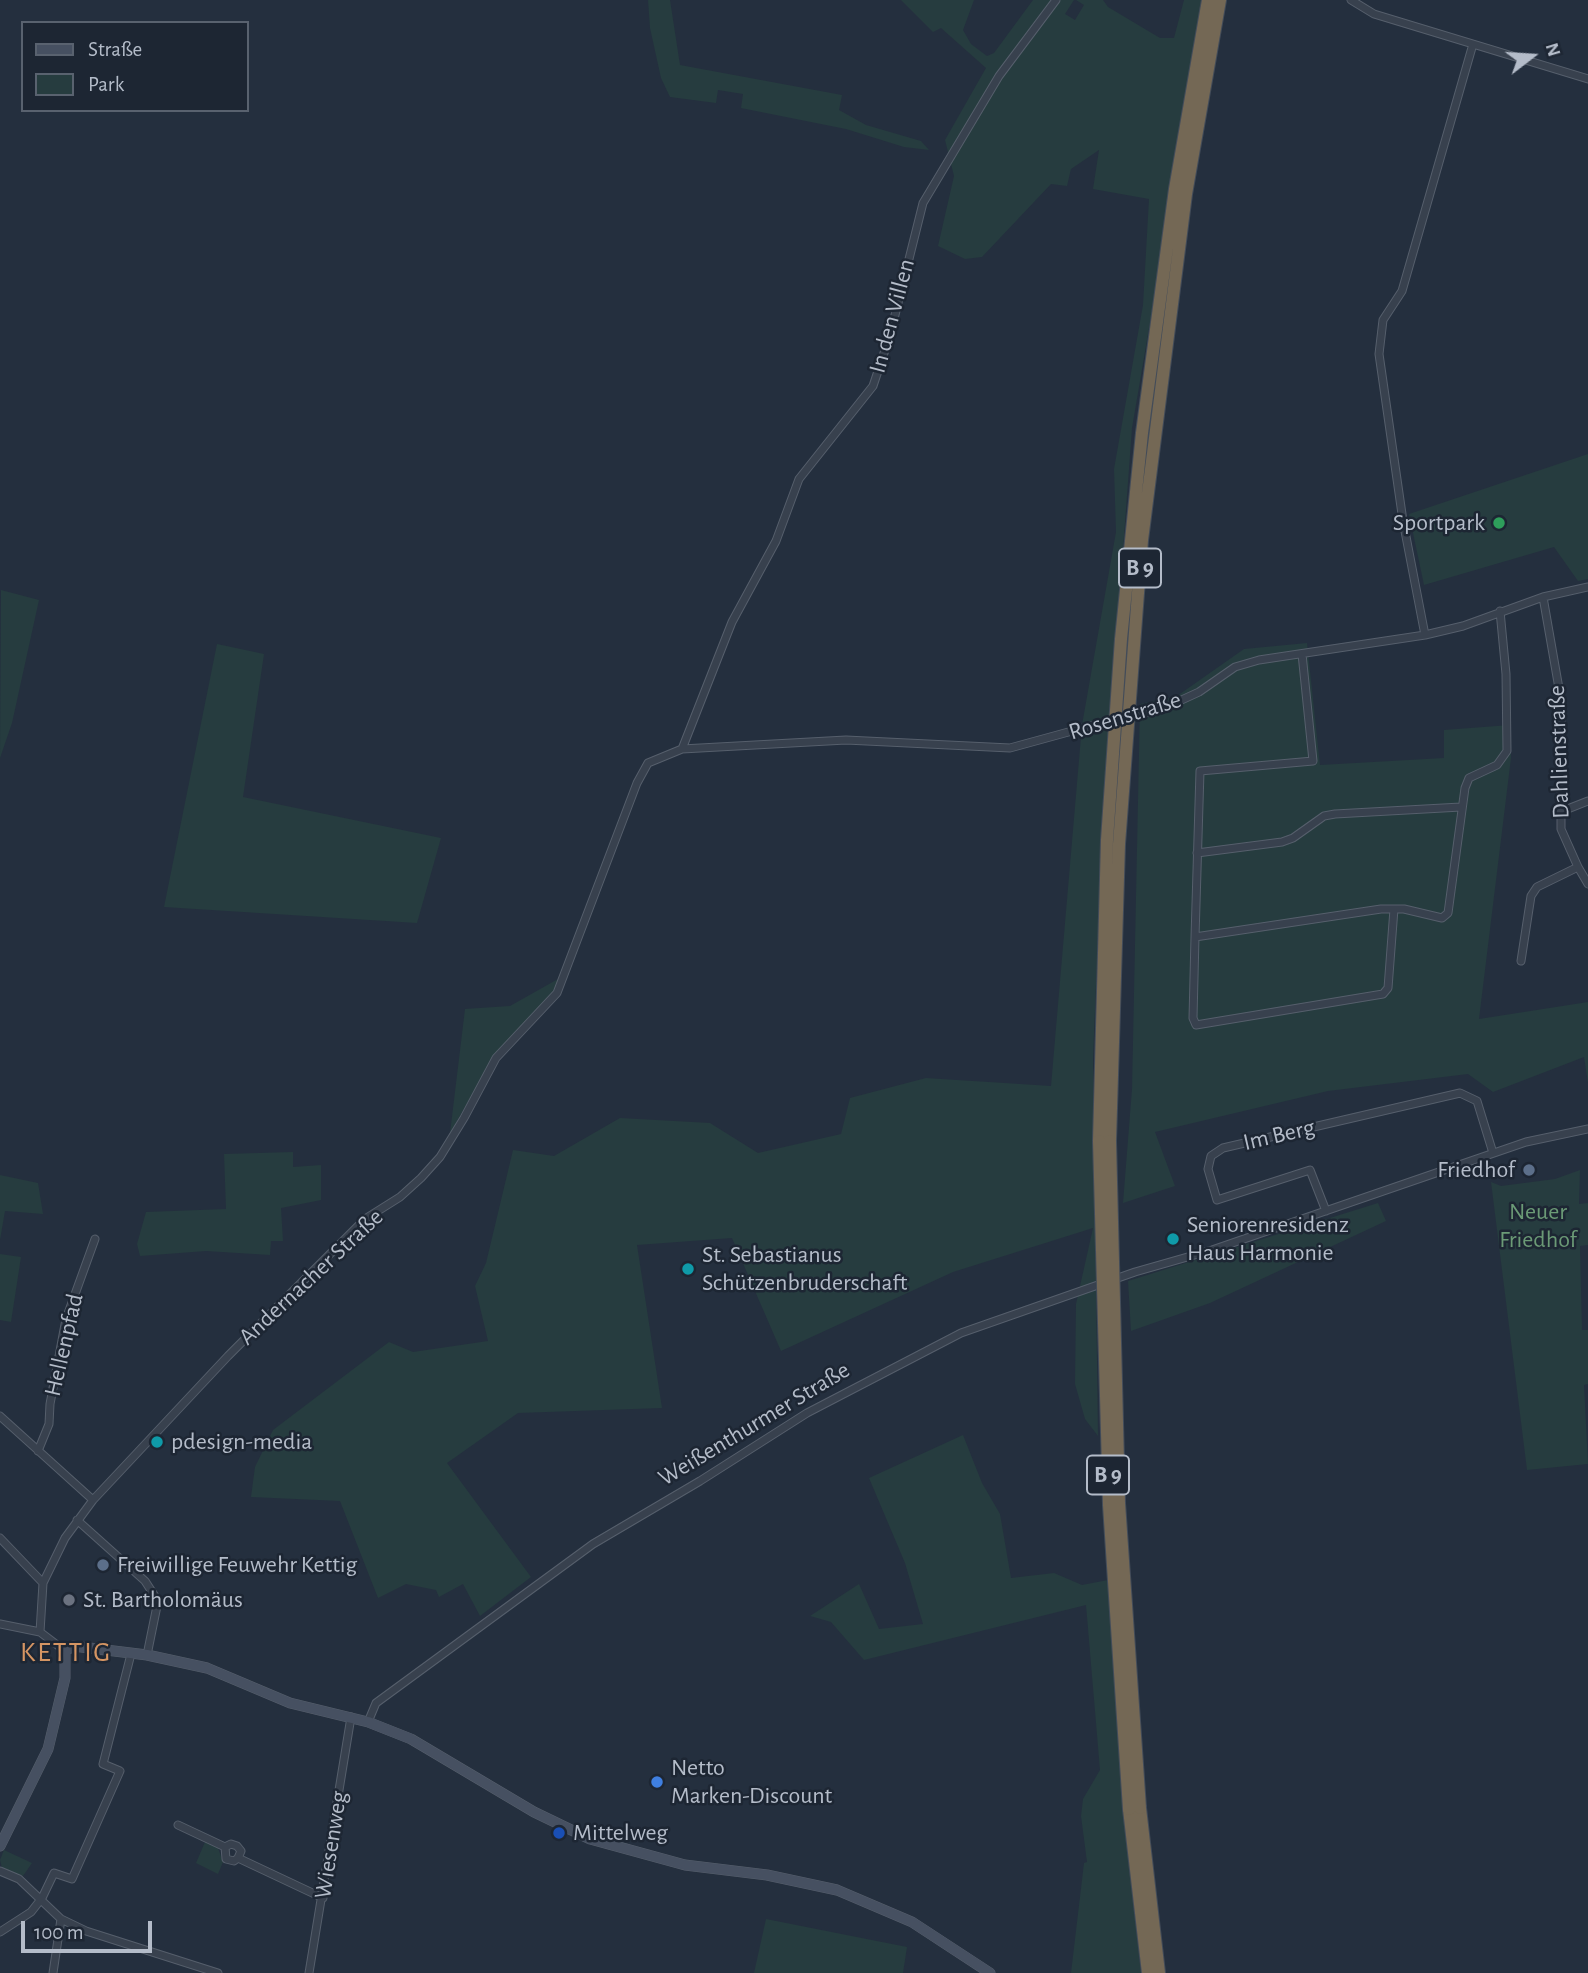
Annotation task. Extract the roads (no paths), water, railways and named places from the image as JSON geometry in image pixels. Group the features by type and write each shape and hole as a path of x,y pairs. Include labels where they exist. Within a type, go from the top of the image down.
{"highway":[{"name":"B 9","path":"1148,1973 1109,1505 1104,1141 1107,840 1124,614 1142,433 1175,189 1208,0"},
{"name":"B 9","path":"1104,1141 1119,844 1141,552 1186,194 1220,0"},
{"name":"B 9","path":"1134,1809 1159,1973"}],"street":[{"name":"In den Villen","path":"682,749 732,622 776,541 799,479 873,386 890,335 923,203 999,76 1056,0"},
{"path":"1351,0 1374,14 1588,79"},
{"path":"1426,635 1403,521 1379,354 1383,320 1402,291 1473,44"},
{"name":"Rosenstraße","path":"648,763 682,749 846,740 1010,748 1162,709 1199,692 1235,667 1259,660 1426,635 1543,597 1588,587"},
{"name":"Dahlienstraße","path":"1543,597 1560,700 1561,829 1588,884"},
{"path":"1195,937 1394,909 1442,918 1448,913 1461,807 1469,778 1497,765 1507,751 1506,674 1500,611"},
{"path":"1303,654 1313,761 1199,771 1193,1018 1196,1025 1383,994 1388,988 1394,909"},
{"name":"Andernacher Straße","path":"40,1632 43,1583 65,1538 93,1500 228,1356 356,1229 400,1197 440,1157 480,1092 496,1058 562,986 637,783 648,763"},
{"path":"1560,812 1588,801"},
{"path":"1197,853 1282,842 1293,838 1324,816 1335,814 1461,807"},
{"path":"1521,961 1531,896 1537,887 1578,867"},
{"name":"Im Berg","path":"1326,1211 1310,1170 1217,1200 1208,1168 1211,1156 1223,1148 1460,1093 1477,1101 1493,1153"},
{"name":"Weißenthurmer Straße","path":"368,1722 376,1703 593,1544 831,1400 961,1333 1135,1272 1212,1251 1526,1142 1588,1129"},
{"name":"Hellenpfad","path":"38,1451 49,1424 50,1404 66,1319 95,1239"},
{"path":"0,1416 93,1500"},
{"path":"77,1520 145,1581 158,1601 147,1655"},
{"path":"0,1538 43,1583"},
{"path":"0,1624 40,1632 65,1651"},
{"path":"65,1651 73,1646 147,1655 206,1668 290,1703 368,1722 411,1739 534,1812 590,1839 685,1865 767,1875 836,1890 912,1922 990,1973"},
{"path":"0,1846 48,1749 65,1678 65,1651"},
{"path":"0,1932 31,1912 42,1898 54,1873 72,1879 120,1770 103,1764 131,1654"},
{"name":"Wiesenweg","path":"309,1973 351,1717"},
{"path":"178,1825 225,1847"},
{"path":"225,1847 231,1844 237,1846 240,1851 239,1858"},
{"path":"225,1847 226,1859 233,1861 239,1858"},
{"path":"239,1858 323,1898"},
{"path":"0,1871 19,1879 42,1898 61,1919 86,1931 218,1973"},
{"path":"53,1973 61,1919"}],"place":[{"name":"Sportpark","path":"1499,523"},
{"name":"Friedhof","path":"1529,1170"},
{"name":"Seniorenresidenz Haus Harmonie","path":"1173,1239"},
{"name":"St. Sebastianus Schützenbruderschaft","path":"688,1269"},
{"name":"pdesign-media","path":"157,1442"},
{"name":"Freiwillige Feuwehr Kettig","path":"103,1565"},
{"name":"St. Bartholomäus","path":"69,1600"},
{"name":"Netto Marken-Discount","path":"657,1782"},
{"name":"Mittelweg","path":"559,1833"}],"district":[{"name":"KETTIG","path":"66,1653"}],"park label":[{"name":"Neuer Friedhof","path":"1538,1226"}]}
